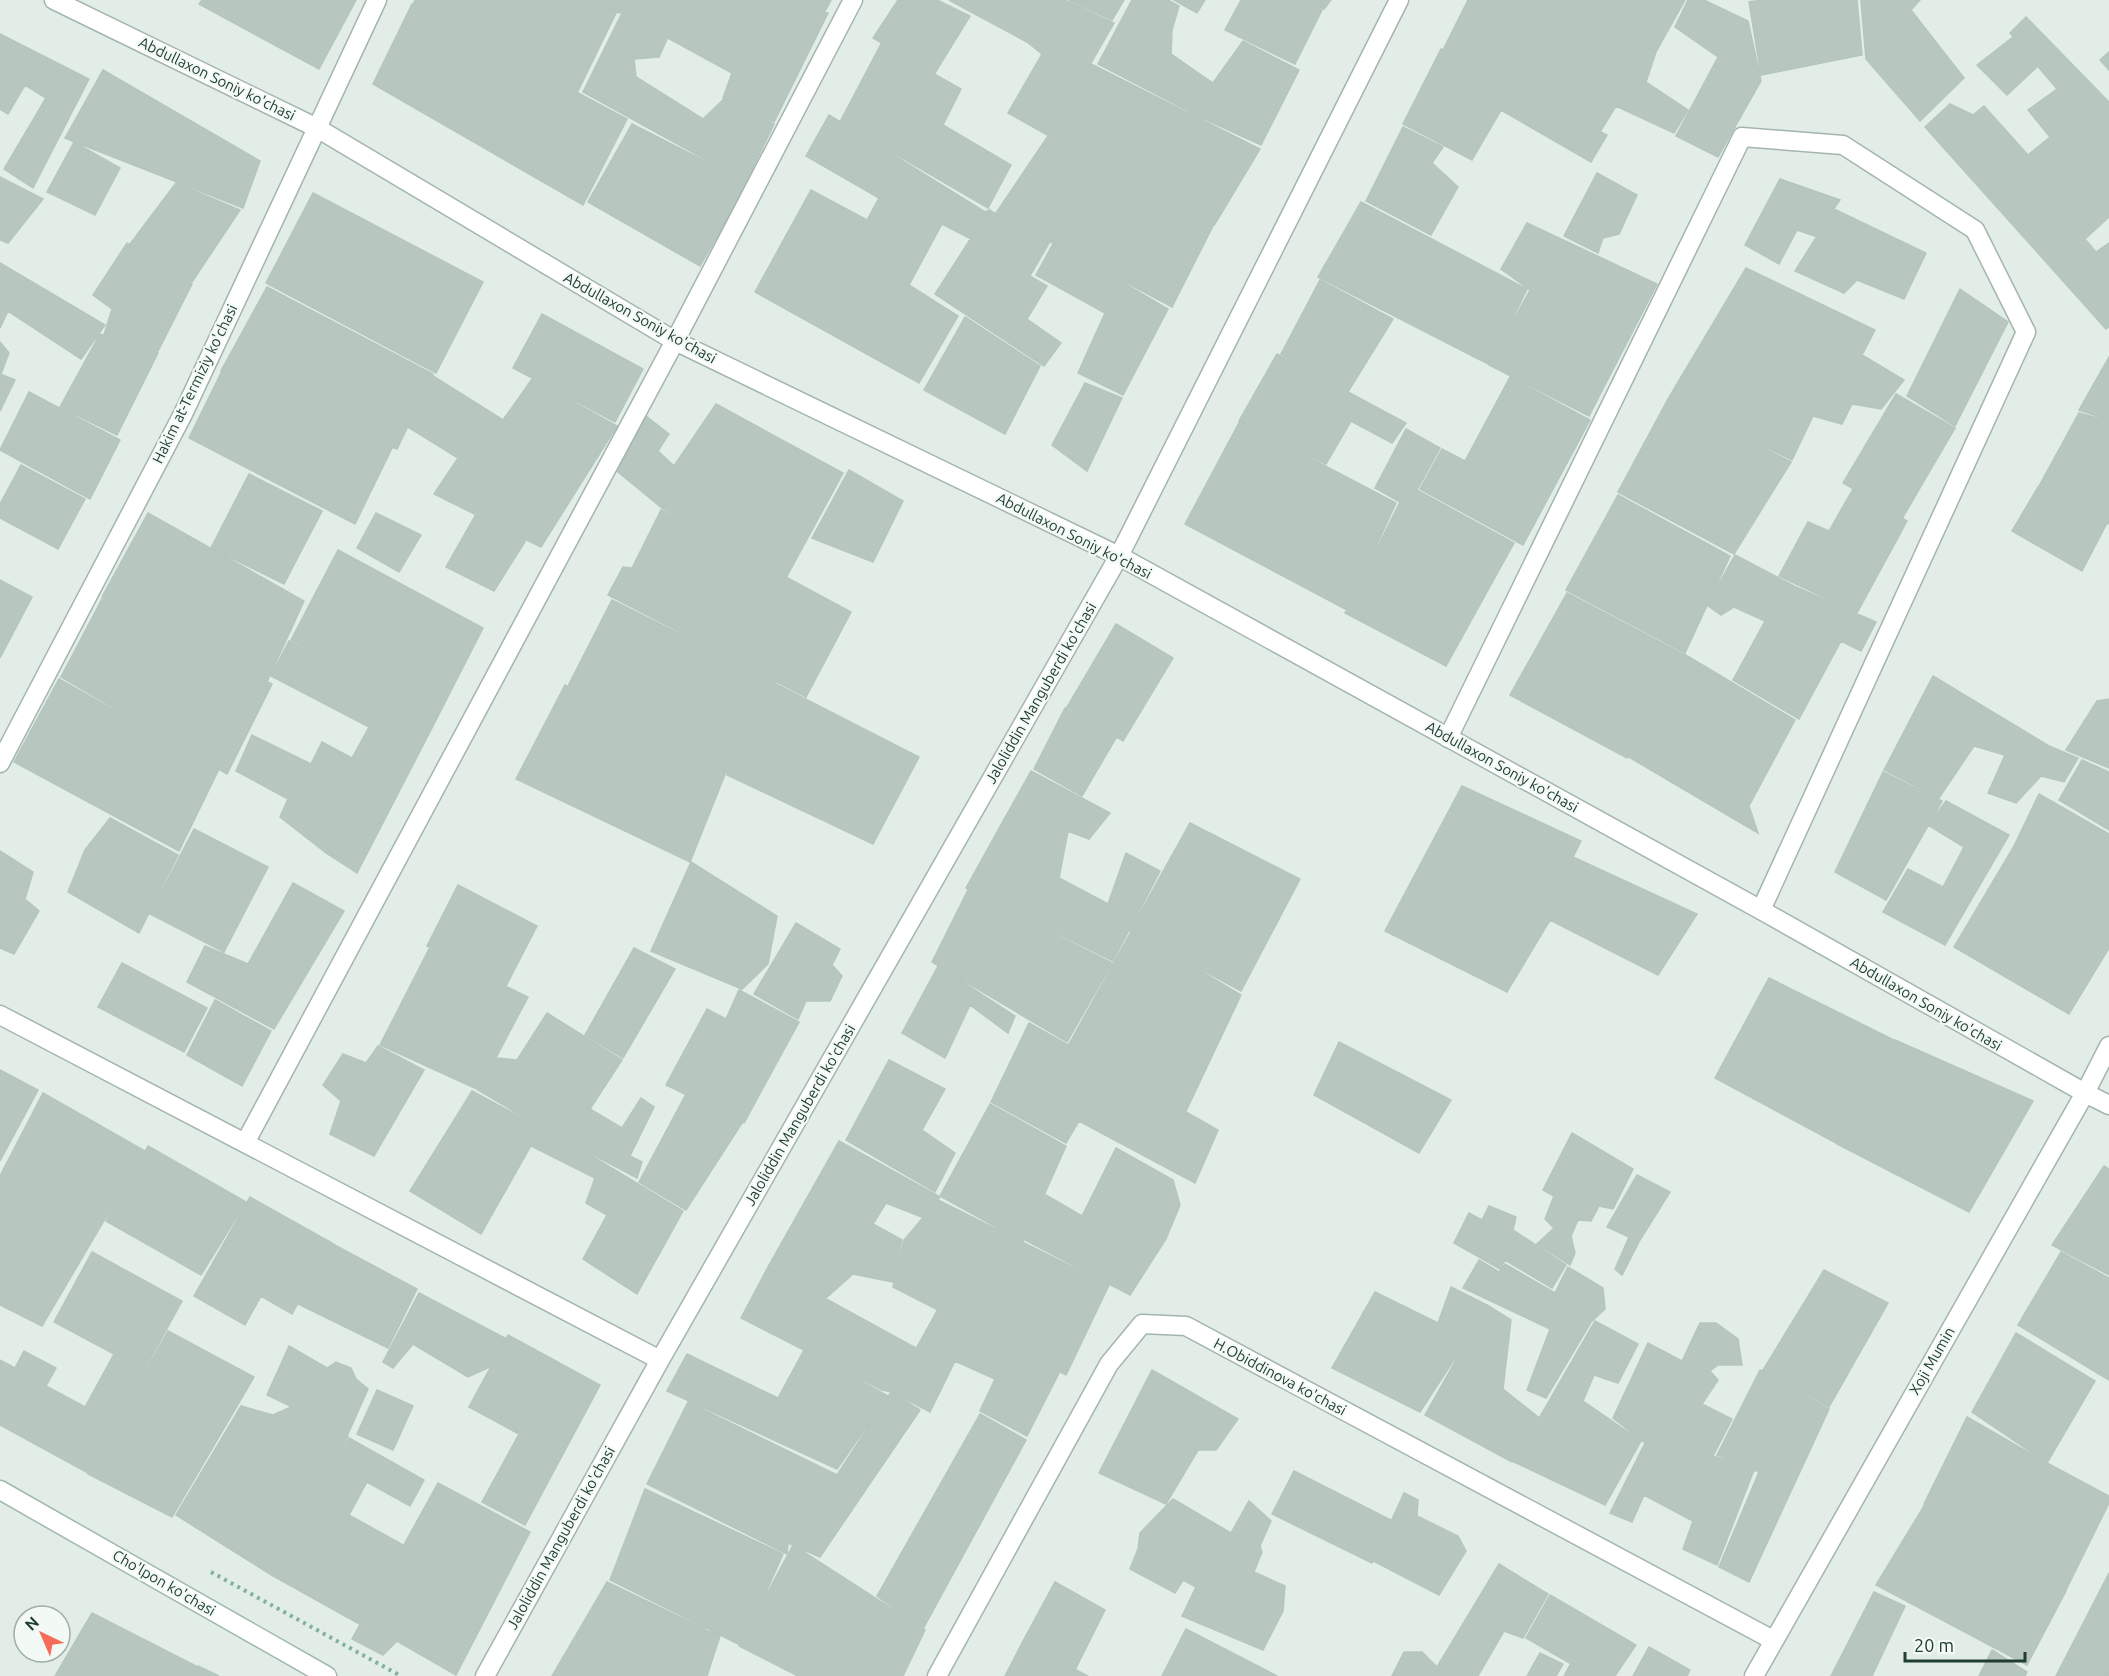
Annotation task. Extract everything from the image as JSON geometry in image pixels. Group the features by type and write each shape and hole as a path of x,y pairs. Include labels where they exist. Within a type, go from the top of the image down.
{"street":[{"name":"Abdullaxon Soniy ko'chasi","path":"54,0 317,128 675,341 1119,556 2109,1105"},
{"name":"Hakim at-Termiziy ko'chasi","path":"0,762 183,414 377,0"},
{"path":"245,1143 675,341 853,0"},
{"name":"Jaloliddin Manguberdi ko'chasi","path":"485,1676 660,1360 1119,556 1399,0"},
{"path":"1448,738 1742,137 1843,146 1975,230 2026,332 1761,910"},
{"path":"0,1015 660,1360"},
{"name":"Xoji Mumin","path":"1754,1676 2085,1093 2109,1046"},
{"name":"H.Obiddinova ko'chasi","path":"937,1676 1109,1364 1142,1324 1186,1326 1773,1640"},
{"name":"Cho'lpon ko'chasi","path":"0,1490 327,1676"}],"building":[{"path":"202,0 356,0 319,69 199,4"},
{"path":"415,0 591,0 616,13 578,91 413,5"},
{"path":"594,0 625,0 619,13"},
{"path":"626,0 798,0 828,13 774,122 723,98 732,73 620,12"},
{"path":"801,0 831,0 825,11"},
{"path":"898,0 937,0 970,16 935,73 873,38"},
{"path":"949,0 1065,0 1114,23 1049,136 1008,113 1042,54 1027,42"},
{"path":"1069,0 1124,0 1112,20"},
{"path":"1132,0 1168,0 1179,6 1172,30 1171,54 1213,83 1243,41 1299,70 1261,145 1200,117 1098,64"},
{"path":"1174,0 1205,0 1197,13"},
{"path":"1241,0 1302,0 1322,10 1295,64 1225,30"},
{"path":"1305,0 1331,0 1324,9"},
{"path":"1468,0 1549,0 1656,52 1646,82 1688,110 1674,133 1616,106 1600,132 1443,50"},
{"path":"1551,0 1685,0 1656,52"},
{"path":"1688,0 1704,0 1748,21 1761,81 1718,157 1676,136 1718,57 1675,27"},
{"path":"1857,0 1862,55 1761,75 1749,2"},
{"path":"1861,0 1920,0 1911,10 1964,78 1920,121 1866,59"},
{"path":"412,4 627,119 583,205 373,84"},
{"path":"622,13 667,39 659,57 634,59 636,77 703,119 724,99 774,124 746,182 583,92"},
{"path":"2026,17 2109,102 2109,217 2085,239 2096,252 2109,243 2109,327 2106,329 1925,127 1950,104 1973,115 1984,106 2028,155 2050,137 2028,110 2057,89 2010,33"},
{"path":"0,34 89,79 33,188 4,169 46,98 25,85 8,114 0,109"},
{"path":"2013,37 2037,67 2007,95 1977,65"},
{"path":"881,44 961,89 943,125 1011,165 988,208 840,122"},
{"path":"1441,49 1607,135 1591,162 1501,110 1472,160 1403,124"},
{"path":"2109,52 2109,70 2100,60"},
{"path":"1091,64 1260,149 1215,224 1053,132"},
{"path":"103,70 260,161 243,208 65,138"},
{"path":"829,115 985,212 989,210 971,239 942,224 909,285 958,316 919,383 755,292 811,190 867,220 879,198 806,156"},
{"path":"632,124 748,183 700,266 588,202"},
{"path":"1403,127 1443,147 1432,163 1458,187 1431,235 1366,201"},
{"path":"1052,130 1215,222 1172,307 996,213"},
{"path":"74,142 120,168 95,215 47,192"},
{"path":"1597,173 1637,195 1619,234 1603,238 1598,253 1564,236"},
{"path":"0,177 43,199 8,243 0,240"},
{"path":"1780,179 1840,200 1815,236 1797,230 1779,264 1745,245"},
{"path":"176,183 240,210 192,282 130,244"},
{"path":"313,193 483,282 436,373 266,283"},
{"path":"1361,202 1527,289 1490,365 1318,277"},
{"path":"1834,209 1926,253 1904,299 1857,280 1844,293 1795,271"},
{"path":"989,210 1049,243 1030,276 1047,286 1027,319 1061,343 1044,366 935,294"},
{"path":"1527,223 1657,284 1589,416 1489,365 1530,290 1501,269"},
{"path":"1054,242 1168,309 1123,395 1078,373 1105,313 1036,275"},
{"path":"127,243 192,284 158,351 104,335 112,309 93,295"},
{"path":"0,263 105,325 81,359 8,311 0,328"},
{"path":"1746,268 1875,330 1862,355 1904,380 1881,409 1852,404 1842,424 1813,416 1792,460 1668,399"},
{"path":"1320,280 1393,319 1348,392 1281,354"},
{"path":"267,287 433,374 397,449 293,406 221,371"},
{"path":"1960,289 2008,322 1955,426 1907,396"},
{"path":"542,314 643,369 615,422 513,368"},
{"path":"965,317 1040,366 1005,434 924,390"},
{"path":"100,334 158,353 117,435 60,407"},
{"path":"0,342 9,353 1,374 0,373"},
{"path":"1277,354 1406,423 1392,443 1351,421 1326,464 1239,421"},
{"path":"2109,357 2109,420 2079,410"},
{"path":"222,371 392,448 355,524 189,438"},
{"path":"0,374 15,380 0,411"},
{"path":"433,376 503,420 532,379 617,426 541,547 434,494 458,458 403,424"},
{"path":"1510,377 1590,420 1523,545 1420,489 1442,449 1465,461"},
{"path":"1085,383 1122,398 1087,471 1052,445"},
{"path":"29,392 120,440 90,499 0,450"},
{"path":"1896,394 1955,428 1903,517 1843,483"},
{"path":"1668,399 1791,462 1734,554 1618,492"},
{"path":"716,404 843,473 786,578 663,509 612,467 646,416 669,434 658,451 674,466"},
{"path":"2079,413 2109,421 2109,524 2038,488"},
{"path":"1240,421 1396,503 1347,610 1185,524"},
{"path":"1406,429 1440,448 1417,490 1514,543 1446,666 1345,613 1400,502 1375,488"},
{"path":"21,465 85,499 58,549 0,518 0,504"},
{"path":"849,470 903,501 873,562 812,538"},
{"path":"249,474 322,511 284,584 211,548"},
{"path":"2038,487 2107,523 2082,571 2012,531"},
{"path":"1853,489 1907,521 1857,613 1779,576 1808,522 1829,531"},
{"path":"1618,495 1730,556 1685,653 1566,590"},
{"path":"661,510 851,612 806,697 608,595 623,567 632,568"},
{"path":"148,513 304,601 267,682 102,597"},
{"path":"376,513 421,535 399,572 357,548"},
{"path":"475,516 526,540 494,591 446,567"},
{"path":"338,550 483,628 434,724 291,640"},
{"path":"1735,555 1794,586 1876,622 1861,651 1841,641 1799,719 1733,680 1765,621 1734,607 1721,615 1707,605"},
{"path":"0,580 32,597 0,658"},
{"path":"1567,593 1685,655 1627,758 1510,695"},
{"path":"102,599 272,684 227,774 61,677"},
{"path":"612,600 776,682 731,774 568,686"},
{"path":"1116,624 1173,658 1123,741 1067,707"},
{"path":"289,641 434,724 357,873 326,853 280,817 288,799 236,771 252,735 311,764 322,742 352,758 369,727 271,676"},
{"path":"1684,654 1795,720 1749,806 1758,833 1627,756"},
{"path":"1933,676 2049,746 2078,758 2064,782 2041,776 2016,803 1988,793 2005,755 1974,746 1939,798 1884,770"},
{"path":"59,679 219,769 179,851 14,762"},
{"path":"776,684 919,757 873,844 727,775"},
{"path":"565,685 726,772 690,862 516,779"},
{"path":"2109,699 2109,768 2066,750 2097,701"},
{"path":"1065,708 1116,738 1082,796 1034,769"},
{"path":"2082,760 2109,772 2109,830 2059,800"},
{"path":"1031,771 1110,813 1089,839 1068,831 1059,878 1108,904 1126,853 1160,871 1113,961 966,888"},
{"path":"1883,772 1942,801 1886,900 1835,872"},
{"path":"1462,786 1581,841 1573,857 1697,914 1658,975 1550,920 1507,992 1385,931"},
{"path":"2039,794 2109,834 2109,903 2014,846"},
{"path":"1946,801 2009,835 1945,945 1883,912 1908,869 1943,887 1964,847 1928,825"},
{"path":"110,818 178,855 139,933 68,892 85,850"},
{"path":"1190,823 1300,879 1241,991 1130,931"},
{"path":"194,829 268,867 224,952 150,914"},
{"path":"2014,846 2109,904 2109,948 2069,1014 1954,947"},
{"path":"0,851 33,872 25,899 39,911 14,954 0,948"},
{"path":"691,862 777,916 768,964 742,989 651,951"},
{"path":"293,883 344,911 274,1029 187,982 205,946 248,964"},
{"path":"458,885 537,926 506,986 427,946"},
{"path":"968,890 1112,963 1067,1042 932,962"},
{"path":"796,923 840,949 832,965 842,976 830,1001 806,1001 798,1019 754,994"},
{"path":"1132,930 1241,995 1184,1113 1068,1046"},
{"path":"634,948 675,969 623,1058 585,1035"},
{"path":"429,949 528,997 479,1090 380,1045"},
{"path":"122,963 207,1008 184,1052 98,1007"},
{"path":"938,966 1015,1016 1008,1033 970,1005 945,1058 902,1033"},
{"path":"1769,978 1896,1041 1836,1143 1715,1078"},
{"path":"739,990 799,1022 744,1123 666,1085 707,1009 726,1019"},
{"path":"215,1000 271,1031 242,1086 187,1055"},
{"path":"547,1013 622,1060 590,1109 622,1128 641,1098 654,1107 630,1156 642,1162 637,1178 542,1128 478,1090 496,1058 517,1060"},
{"path":"1029,1023 1218,1130 1195,1183 1079,1121 1066,1143 991,1102"},
{"path":"1895,1040 2033,1101 1969,1212 1837,1144"},
{"path":"1339,1042 1451,1100 1419,1153 1314,1095"},
{"path":"378,1046 424,1070 374,1156 330,1134 341,1101 323,1085 343,1054 366,1063"},
{"path":"889,1060 945,1089 922,1130 955,1153 935,1192 846,1140"},
{"path":"0,1070 38,1090 0,1161"},
{"path":"472,1091 541,1128 481,1234 410,1191"},
{"path":"43,1093 145,1151 42,1326 0,1305 0,1176"},
{"path":"686,1094 742,1123 686,1210 639,1182"},
{"path":"990,1104 1066,1146 1023,1242 940,1196"},
{"path":"542,1126 683,1211 637,1294 583,1259 607,1215 586,1203 595,1178 531,1146"},
{"path":"1572,1133 1633,1169 1613,1209 1599,1206 1591,1221 1578,1220 1571,1236 1575,1253 1570,1265 1537,1244 1554,1228 1545,1219 1554,1196 1543,1190"},
{"path":"839,1141 940,1197 922,1217 886,1203 873,1224 902,1240 893,1282 853,1274 826,1298 768,1267"},
{"path":"148,1146 246,1202 201,1275 106,1221"},
{"path":"1116,1148 1173,1180 1180,1205 1166,1239 1130,1295 1025,1240 1046,1195 1082,1216"},
{"path":"2104,1166 2109,1169 2109,1275 2052,1245"},
{"path":"1637,1175 1670,1192 1640,1240 1622,1275 1615,1269 1629,1237 1607,1227"},
{"path":"250,1197 332,1243 292,1314 261,1296 245,1325 194,1296"},
{"path":"938,1200 1109,1285 1066,1375 893,1287 904,1240"},
{"path":"1489,1206 1516,1217 1513,1230 1566,1265 1552,1288 1505,1260 1500,1269 1454,1243 1469,1213 1482,1220"},
{"path":"331,1243 417,1289 388,1348 298,1304"},
{"path":"92,1252 182,1301 88,1473 0,1425 0,1360 15,1368 24,1351 56,1368 46,1386 85,1407 114,1354 54,1322"},
{"path":"2061,1252 2109,1278 2109,1380 2018,1325"},
{"path":"1479,1260 1499,1272 1505,1264 1555,1293 1568,1267 1603,1288 1605,1309 1591,1322 1546,1398 1527,1390 1550,1329 1463,1288"},
{"path":"768,1267 916,1348 892,1392 882,1390 741,1318"},
{"path":"1824,1270 1888,1303 1829,1407 1763,1370"},
{"path":"1451,1287 1489,1306 1420,1412 1332,1368 1375,1292 1438,1323"},
{"path":"419,1293 505,1338 492,1366 468,1377 413,1344 393,1368 383,1362"},
{"path":"1487,1305 1511,1320 1503,1389 1538,1417 1512,1462 1425,1415"},
{"path":"937,1311 1059,1373 1027,1436 980,1411 995,1379 955,1361 930,1412 892,1392"},
{"path":"1595,1321 1638,1344 1618,1383 1594,1375 1583,1401 1641,1441 1605,1505 1514,1462"},
{"path":"1700,1323 1716,1323 1738,1339 1742,1365 1718,1365 1710,1371 1718,1380 1702,1404 1732,1419 1713,1456 1754,1470 1717,1565 1683,1549 1693,1521 1644,1495 1632,1522 1610,1513 1645,1443 1613,1418 1648,1343 1682,1361"},
{"path":"168,1331 254,1377 172,1517 88,1474"},
{"path":"2016,1333 2095,1381 2047,1463 1972,1412"},
{"path":"508,1335 600,1385 525,1525 482,1502 519,1434 469,1407"},
{"path":"289,1346 327,1368 336,1362 351,1368 356,1379 368,1389 348,1434 267,1395"},
{"path":"804,1350 888,1396 837,1469 667,1391 687,1354 778,1398"},
{"path":"1152,1370 1238,1419 1216,1450 1198,1450 1166,1504 1099,1473"},
{"path":"1760,1370 1829,1409 1749,1582 1719,1567 1759,1472 1717,1455"},
{"path":"377,1390 413,1406 393,1450 357,1434"},
{"path":"891,1392 920,1410 820,1557 788,1543 787,1554 647,1484 688,1402 837,1475"},
{"path":"295,1405 348,1436 273,1576 176,1515 241,1406 273,1415"},
{"path":"980,1414 1026,1440 923,1629 877,1596"},
{"path":"1967,1417 2109,1496 2109,1503 2066,1590 1924,1504"},
{"path":"349,1438 424,1480 410,1506 367,1482 349,1515 405,1546 361,1625 273,1576"},
{"path":"1294,1471 1391,1520 1372,1563 1272,1514"},
{"path":"438,1483 530,1532 456,1675 397,1641 383,1655 352,1639"},
{"path":"645,1489 783,1554 742,1646 610,1580"},
{"path":"1404,1493 1418,1500 1417,1516 1458,1536 1466,1551 1439,1595 1373,1561"},
{"path":"1173,1499 1231,1533 1249,1501 1271,1521 1260,1546 1262,1552 1254,1572 1285,1586 1283,1611 1263,1650 1182,1616 1196,1587 1183,1580 1175,1593 1130,1569 1138,1549 1140,1533"},
{"path":"1927,1501 2066,1591 2027,1665 1876,1585"},
{"path":"793,1545 925,1630 903,1676 798,1676 739,1646"},
{"path":"1499,1564 1548,1594 1523,1638 1504,1631 1478,1676 1392,1676 1404,1652 1422,1652 1437,1667"},
{"path":"2109,1573 2109,1676 2056,1676"},
{"path":"607,1582 705,1629 680,1676 552,1676"},
{"path":"1055,1582 1105,1610 1075,1670 1022,1643"},
{"path":"1874,1592 1905,1606 1872,1676 1831,1676"},
{"path":"1550,1595 1636,1645 1615,1676 1592,1676 1526,1638"},
{"path":"92,1613 200,1668 195,1676 55,1676 62,1664 72,1664 72,1647"},
{"path":"1186,1629 1277,1676 1162,1676"},
{"path":"705,1630 720,1636 707,1676 681,1676"},
{"path":"1022,1643 1088,1676 1005,1676"},
{"path":"1649,1647 1690,1670 1687,1676 1633,1676"},
{"path":"1992,1650 2027,1672 2025,1676 1979,1676"},
{"path":"1540,1653 1563,1664 1556,1676 1527,1676"},
{"path":"1570,1665 1589,1676 1564,1676"},
{"path":"198,1666 219,1676 193,1676"}]}
